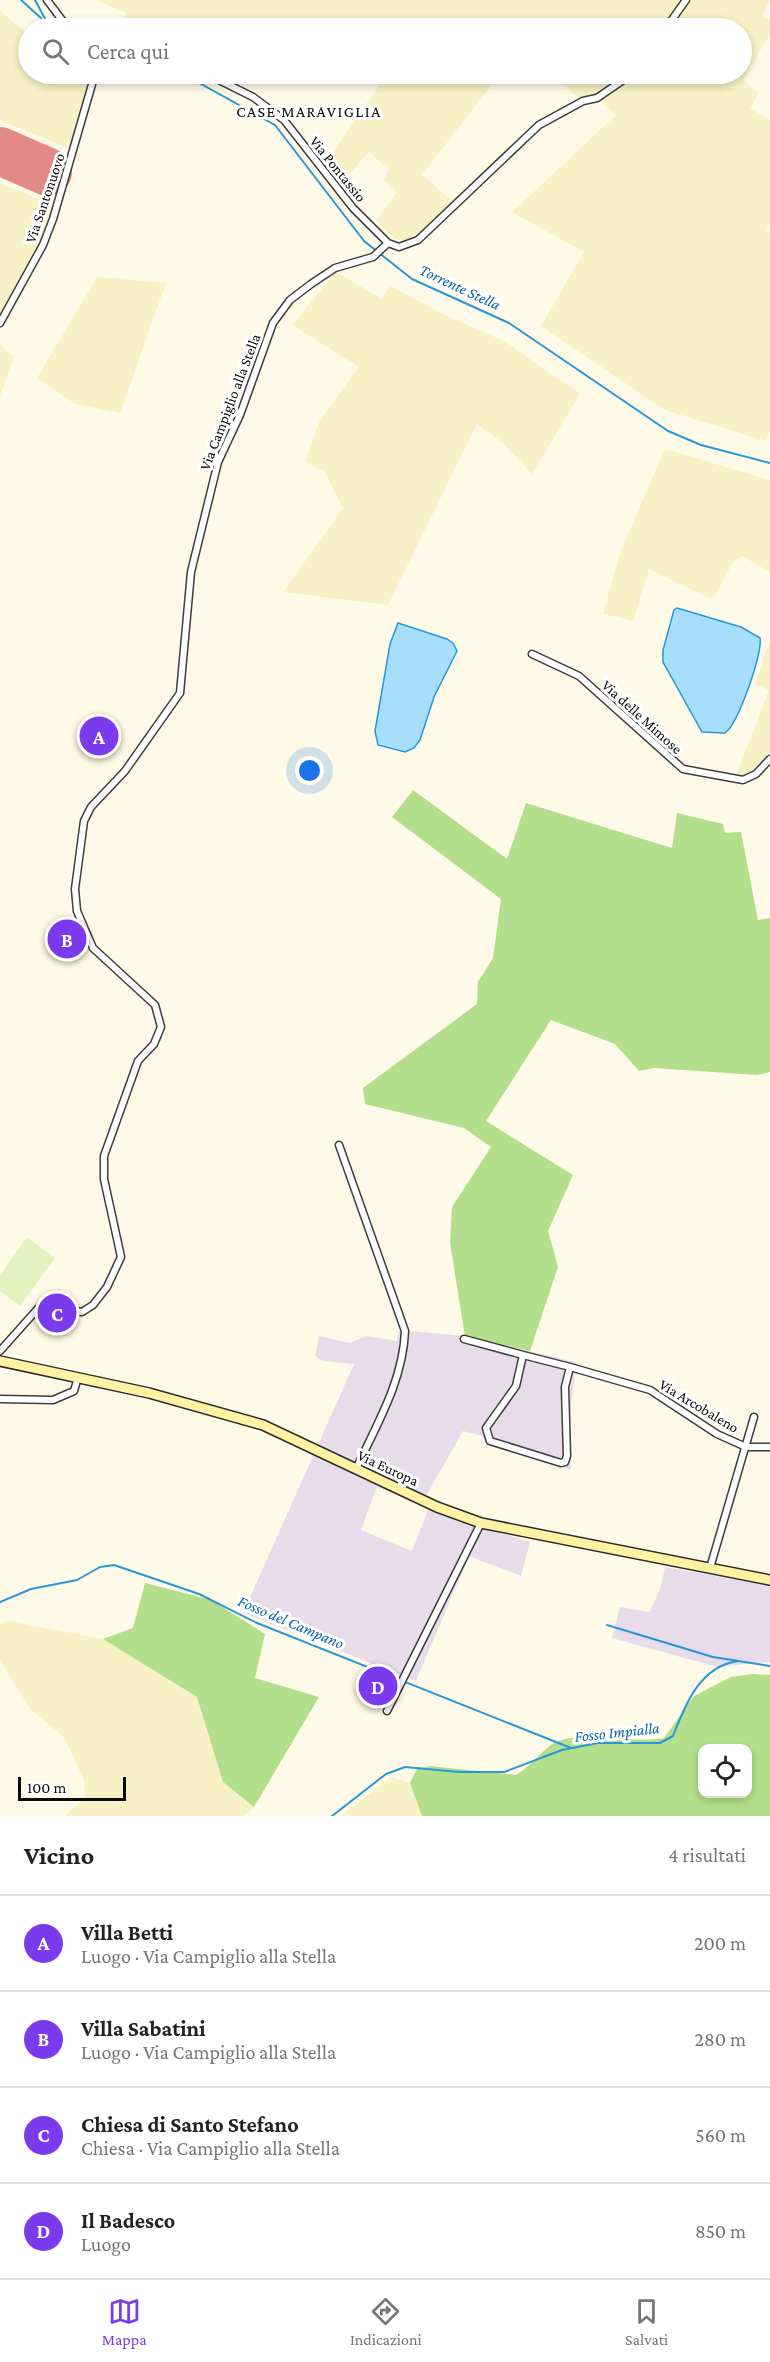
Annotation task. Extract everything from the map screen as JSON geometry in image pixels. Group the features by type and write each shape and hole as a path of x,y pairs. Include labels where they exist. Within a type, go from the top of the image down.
{"main road":[{"name":"Via Europa","path":"0,1361 149,1393 263,1425 436,1507 481,1523 770,1580"}],"street":[{"path":"47,0 60,18"},
{"path":"673,18 686,0"},
{"name":"Via Santonuovo","path":"0,323 38,255 50,228 92,84"},
{"name":"Via Pontassio","path":"227,84 253,97 284,120 353,208 386,245"},
{"path":"386,245 399,247 418,240 539,125 583,101 597,98 617,84"},
{"name":"Via Campiglio alla Stella","path":"0,1351 42,1304 51,1299 69,1310 82,1312 93,1305 107,1287 121,1257 104,1179 104,1156 138,1061 154,1044 161,1027 155,1005 93,948 77,911 75,889 86,814 125,771 180,693 191,572 218,462 240,415 273,323 290,300 324,275 352,262 373,258 386,245"},
{"name":"Via delle Mimose","path":"532,654 579,676 683,769 743,780 756,774 770,759"},
{"path":"339,1145 405,1331 404,1353 397,1380 356,1469"},
{"name":"Via Arcobaleno","path":"464,1339 570,1366 650,1390 717,1434 746,1447 770,1448"},
{"path":"523,1355 516,1386 486,1432 490,1441 495,1444 561,1463 567,1456 565,1388 570,1366"},
{"path":"0,1399 53,1400 74,1391 78,1377"},
{"name":"Via Arcobaleno","path":"710,1568 754,1417"},
{"path":"387,1711 481,1523"}],"shaded area":[{"path":"96,0 770,0 762,16 770,20 770,34 752,65 752,18 124,18 127,13"},
{"path":"0,11 18,26 18,84 89,84 70,149 0,120"},
{"path":"380,84 492,84 422,175 452,201 432,224 414,238 403,241 395,239 376,221 397,193 384,180 389,170 369,152 340,185 324,165"},
{"path":"561,84 748,84 759,93 750,108 770,120 770,224 766,230 770,233 770,431 766,441 665,410 541,326 584,252 512,212 616,115 592,94 579,98"},
{"path":"0,183 53,205 42,242 0,316"},
{"path":"336,272 382,299 390,286 449,317 504,341 580,394 532,474 503,443 477,424 388,605 283,592 343,508 325,472 305,462 320,420 359,367 292,325"},
{"path":"97,277 166,283 120,413 75,404 37,378"},
{"path":"0,344 14,357 0,396"},
{"path":"665,449 770,480 770,572 742,556 733,562 715,596 709,598 649,569 633,621 603,614 621,550"},
{"path":"770,641 770,751 758,766 745,776 736,776 769,690 755,684"},
{"path":"399,1330 465,1336 576,1362 569,1428 571,1470 486,1445 482,1436 463,1431 421,1505 377,1487 361,1530 412,1551 428,1510 530,1542 521,1576 469,1556 416,1681 243,1613 354,1364 323,1361 315,1356 319,1336 350,1343 366,1336 397,1341"},
{"path":"665,1567 770,1586 770,1662 717,1667 612,1638 620,1607 650,1612 661,1587"},
{"path":"8,1621 103,1639 197,1697 223,1782 254,1807 244,1816 65,1816 85,1798 84,1780 64,1737 30,1709 0,1660 0,1624"},
{"path":"392,1777 410,1783 422,1816 340,1816"}],"green space":[{"path":"413,790 507,859 526,803 672,848 677,813 723,824 725,833 741,832 758,920 770,918 770,1072 757,1075 654,1068 639,1071 615,1044 551,1020 486,1121 573,1175 548,1231 558,1267 530,1351 465,1336 450,1243 452,1207 491,1147 464,1128 365,1104 363,1088 477,1004 478,982 493,958 501,899 392,817"},
{"path":"27,1237 55,1258 20,1306 0,1291 0,1275"},
{"path":"145,1583 211,1600 265,1634 255,1678 319,1697 254,1807 223,1782 197,1697 103,1639 133,1628"},
{"path":"753,1674 770,1675 770,1816 422,1816 410,1783 417,1769 430,1766 516,1775 556,1742 567,1739 580,1737 664,1738 694,1696 731,1677"}],"water":[{"path":"677,608 741,627 760,638 758,658 749,688 725,733 702,732 663,662 663,650 674,610"},
{"path":"398,623 447,639 453,643 457,651 434,697 420,740 414,748 405,752 378,745 375,731 390,644"}],"waterway":[{"path":"21,0 41,18"},
{"path":"35,0 45,18"},
{"name":"Torrente Stella","path":"201,84 275,125 364,241 412,279 509,323 668,431 701,445 770,463"},
{"name":"Fosso del Campano","path":"0,1602 31,1589 77,1580 100,1567 114,1565 199,1594 257,1623 571,1748"},
{"path":"607,1625 713,1657 770,1666"},
{"name":"Fosso Impialla","path":"332,1816 386,1774 405,1767 459,1772 504,1772 562,1750 598,1743 660,1743 673,1736 689,1700 704,1679 725,1664 738,1661"}],"runway":[{"path":"0,151 48,172"}],"place":[{"name":"Villa Betti","path":"99,736"},
{"name":"Villa Sabatini","path":"67,939"},
{"name":"Chiesa di Santo Stefano","path":"57,1313"},
{"name":"Il Badesco","path":"378,1686"}],"district":[{"name":"CASE MARAVIGLIA","path":"309,111"}]}
